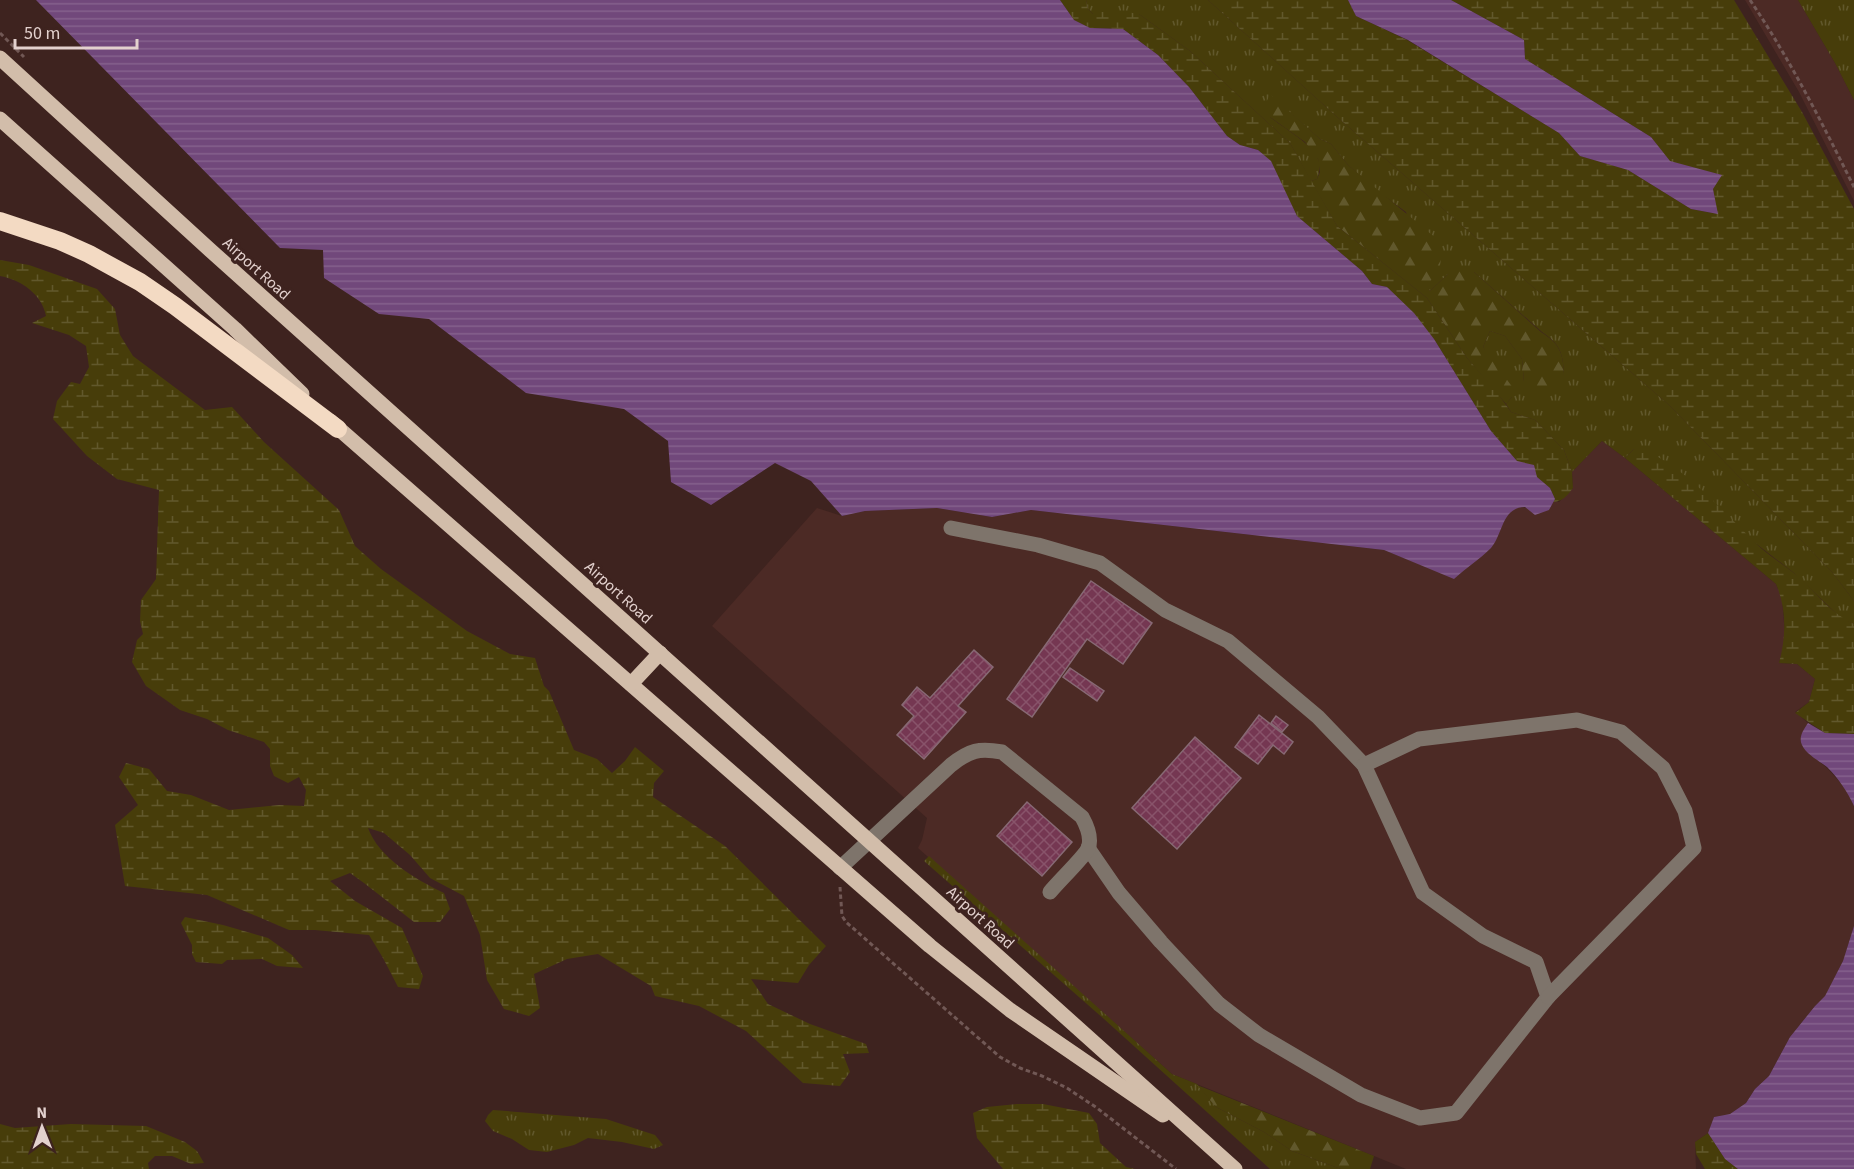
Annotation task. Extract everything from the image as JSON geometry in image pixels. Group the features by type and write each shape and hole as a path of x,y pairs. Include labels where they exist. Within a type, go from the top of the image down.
{"highway":[{"path":"0,221 60,241 140,282 338,429"}],"main road":[{"name":"Airport Road","path":"0,58 210,250 1235,1169"},
{"name":"Airport Road","path":"0,119 235,329 338,429 930,946 1010,1010 1215,1151"},
{"path":"631,684 660,653"}],"lane":[{"path":"951,528 1038,545 1100,563 1165,610 1228,641 1318,717 1364,765 1423,892 1483,936 1536,962 1548,997"},
{"path":"1088,848 1119,893 1161,942 1219,1004 1259,1035 1361,1095 1420,1118 1456,1113 1548,997 1694,848 1685,811 1663,768 1621,732 1577,720 1419,739 1364,765"},
{"path":"840,868 959,758 967,753 988,750 1002,752 1082,817 1087,825 1088,848 1050,892"}],"path":[{"path":"1750,0 1788,58 1854,187"},
{"path":"840,868 842,916 853,930 1000,1057 1067,1088 1097,1108 1176,1169"}],"shaded area":[{"path":"36,0 1060,0 1074,20 1090,28 1123,29 1158,55 1189,87 1227,136 1240,145 1258,150 1271,161 1297,216 1362,271 1372,284 1387,287 1414,313 1434,339 1491,431 1517,461 1534,465 1537,477 1550,488 1555,499 1549,510 1535,515 1525,507 1512,511 1507,516 1491,548 1454,579 1384,550 1031,510 992,517 937,508 865,511 842,516 811,481 775,463 711,505 671,482 668,441 624,409 526,393 429,319 379,314 324,278 323,250 280,248"},
{"path":"1348,0 1451,0 1524,40 1525,59 1651,137 1670,161 1722,175 1713,189 1718,214 1691,209 1628,170 1580,156 1559,133 1408,40 1356,16"},
{"path":"1745,0 1798,0 1835,63 1854,100 1854,201 1799,92"},
{"path":"1602,441 1776,584 1782,599 1784,623 1784,646 1779,663 1797,664 1815,679 1809,702 1795,712 1808,723 1801,736 1808,752 1846,789 1854,806 1854,926 1843,961 1825,997 1790,1037 1769,1076 1755,1089 1746,1103 1730,1114 1714,1117 1708,1133 1695,1142 1696,1169 1406,1169 1172,1074 918,848 927,818 712,626 817,508 842,516 865,511 937,508 992,517 1031,510 1384,550 1454,578 1502,525 1510,511 1518,507 1549,510 1553,502 1559,502 1573,488 1572,472"},
{"path":"1808,723 1825,733 1854,734 1854,806 1846,790 1835,776 1802,745 1801,736"},
{"path":"1854,926 1854,1169 1738,1169 1725,1159 1708,1133 1714,1117 1730,1114 1746,1103 1755,1089 1769,1076 1790,1037 1825,996 1843,961"}],"green space":[{"path":"1060,0 1086,0 1088,9 1093,14 1102,8 1139,14 1190,51 1290,143 1337,226 1427,298 1467,358 1511,412 1535,420 1564,450 1572,472 1573,488 1567,496 1553,502 1555,499 1550,488 1517,461 1491,431 1434,339 1387,287 1372,284 1362,271 1297,216 1270,161 1258,150 1240,145 1227,136 1189,87 1158,55 1123,29 1090,28 1074,20"},
{"path":"1086,0 1208,0 1336,116 1669,405 1832,572 1854,601 1854,624 1842,619 1794,573 1634,449 1625,458 1602,441 1572,472 1564,450 1535,420 1511,412 1506,404 1512,397 1483,347 1490,331 1505,336 1522,359 1524,382 1564,374 1563,360 1553,341 1474,272 1448,274 1430,291 1426,286 1406,212 1348,165 1331,144 1320,139 1270,95 1270,117 1304,142 1318,159 1320,167 1318,177 1311,181 1290,143 1190,51 1139,14 1093,14 1088,9"},
{"path":"1208,0 1348,0 1356,16 1407,40 1559,133 1580,156 1628,170 1691,209 1717,214 1713,188 1721,175 1669,161 1651,137 1525,59 1524,40 1451,0 1734,0 1802,112 1854,209 1854,601 1832,572 1669,405 1336,116"},
{"path":"1798,0 1854,0 1854,100 1835,63"},
{"path":"1270,94 1320,139 1331,144 1348,165 1438,240 1440,265 1427,286 1430,291 1459,267 1474,272 1556,345 1563,360 1564,374 1548,390 1533,393 1524,382 1522,359 1505,336 1490,331 1483,347 1513,388 1512,397 1506,404 1467,358 1427,298 1337,226 1311,181 1317,179 1320,172 1318,159 1305,142 1270,117 1266,103"},
{"path":"0,260 29,265 97,289 115,309 120,335 133,356 205,410 232,407 264,442 339,510 355,546 381,569 467,631 510,654 535,658 544,686 549,691 574,750 597,759 612,773 635,747 664,771 654,783 653,797 725,846 826,946 809,965 798,983 751,979 768,1004 810,1024 866,1044 869,1053 843,1054 850,1072 840,1086 803,1083 746,1031 699,1006 655,996 651,986 598,954 567,959 534,974 540,1008 529,1016 504,1009 487,980 480,935 464,896 430,878 410,855 384,833 368,828 380,849 389,858 421,881 444,893 450,909 440,922 414,922 350,873 330,881 355,901 402,928 423,976 419,989 398,987 369,935 289,930 207,895 125,886 115,825 138,805 119,777 126,763 149,769 167,791 191,795 229,810 279,805 304,806 306,790 299,777 288,783 274,776 270,766 270,749 264,742 180,710 146,686 132,662 137,640 143,634 140,621 141,600 156,579 159,490 117,479 87,456 53,419 57,401 71,382 80,384 89,367 86,346 69,335 32,323 46,316 44,308 29,289 0,276"},
{"path":"1634,449 1650,453 1684,475 1762,549 1799,577 1831,609 1854,624 1854,734 1825,733 1795,713 1809,702 1815,679 1797,664 1779,663 1783,644 1784,613 1776,584 1625,458"},
{"path":"929,856 1172,1074 1197,1084 1216,1107 1264,1132 1292,1151 1341,1169 1270,1169 924,861"},
{"path":"185,917 268,938 292,955 303,968 277,966 262,959 227,960 222,964 196,962 192,954 192,945 181,923"},
{"path":"1197,1085 1374,1156 1370,1169 1341,1169 1292,1151 1264,1132 1216,1107"},
{"path":"1043,1104 1089,1113 1097,1124 1100,1143 1126,1167 1135,1169 1003,1169 977,1138 973,1113 987,1107"},
{"path":"493,1110 606,1119 655,1135 663,1145 654,1149 588,1138 574,1145 547,1152 529,1150 493,1131 485,1121"},
{"path":"0,1124 15,1128 71,1124 146,1126 185,1142 197,1151 204,1163 191,1164 172,1156 155,1156 148,1163 149,1169 0,1169"},
{"path":"1708,1133 1725,1159 1738,1169 1705,1169 1696,1154 1695,1142"}],"building":[{"path":"1091,581 1152,623 1123,664 1087,639 1032,717 1007,699"},
{"path":"974,650 993,667 958,706 966,712 924,759 897,735 914,716 902,705 917,687 930,698"},
{"path":"1070,668 1104,691 1097,701 1063,677"},
{"path":"1259,715 1293,742 1284,754 1273,745 1258,764 1235,747"},
{"path":"1276,716 1288,725 1282,732 1271,723"},
{"path":"1195,737 1241,778 1177,849 1132,808"},
{"path":"1027,802 1072,842 1042,876 997,836"}]}
